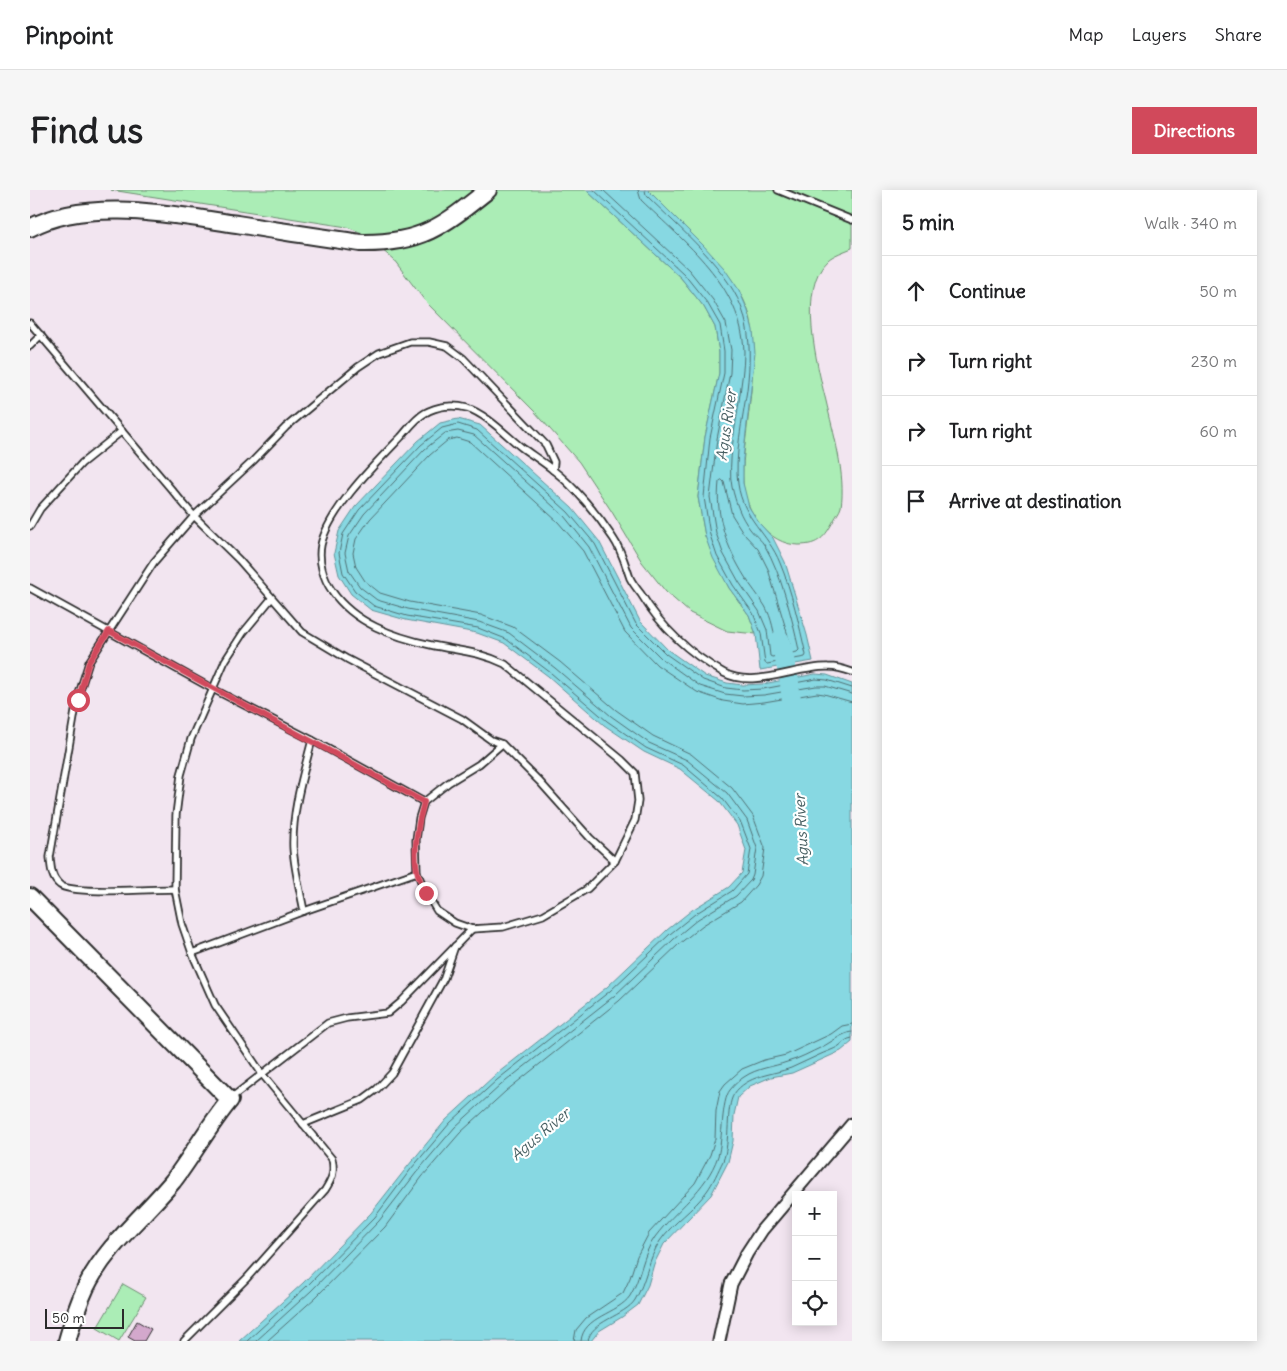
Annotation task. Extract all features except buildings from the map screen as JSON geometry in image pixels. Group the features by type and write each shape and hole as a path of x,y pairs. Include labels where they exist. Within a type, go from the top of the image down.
{"street":[{"path":"30,228 64,215 79,212 166,213 362,244 384,244 406,240 432,231 488,190"},
{"path":"30,897 230,1100 216,1117 174,1179 114,1245 97,1269 86,1286 67,1341"},
{"path":"719,1341 732,1284 747,1252 762,1230 852,1124"}],"lane":[{"path":"778,190 852,220"},
{"path":"30,323 194,516 239,560 271,599 302,632 313,640 462,720 491,740 502,744 540,782 590,838 615,861"},
{"path":"30,346 41,335"},
{"path":"175,889 77,890 61,886 53,878 50,857 78,700 89,662 154,562 194,516 286,427 358,367 379,353 410,342 429,342 447,346 464,358 546,445 554,462 553,470"},
{"path":"502,744 479,764 448,783 424,802 419,818 416,840 417,872 426,893 436,911 472,929 503,927 543,915 587,889 615,861 633,825 638,801 637,780 635,773 630,767 505,664 488,656 433,646 388,633 349,610 331,590 322,571 322,544 342,504 366,475 424,413 445,406 468,408 488,420 553,470 575,490 613,537 620,549 631,579 646,603 665,627 680,641 725,673 740,678 759,678 818,668 840,668 852,672"},
{"path":"30,526 40,509 82,463 122,431"},
{"path":"30,588 424,802"},
{"path":"184,1341 247,1278 325,1190 332,1178 334,1168 332,1159 262,1074 215,1005 192,953 182,924 175,889 176,815 181,775 191,738 225,661 238,640 271,599"},
{"path":"304,911 293,847 299,792 312,740"},
{"path":"192,953 304,911 417,872"},
{"path":"230,1100 328,1023 346,1018 388,1013 472,929"},
{"path":"303,1124 362,1100 377,1089 392,1073 444,978 456,944"}],"green space":[{"path":"111,190 586,190 681,278 704,307 715,327 719,352 719,373 705,437 698,497 705,536 729,588 749,615 756,634 727,631 690,613 666,592 642,562 579,462 535,412 425,301 394,260 362,233 347,227"},
{"path":"648,190 852,190 852,248 828,260 819,273 813,289 811,307 818,368 838,453 842,481 841,507 839,512 828,531 816,542 799,545 777,539 768,533 753,515 748,504 743,482 753,352 750,315 738,289 725,270"},
{"path":"123,1284 146,1297 119,1341 97,1328"}],"water":[{"path":"586,190 648,190 724,268 739,290 748,311 753,330 755,353 743,459 743,483 749,507 759,523 773,538 785,562 813,661 760,670 756,634 749,615 729,588 713,558 705,536 698,497 705,437 719,373 719,352 715,327 704,307 681,278"},
{"path":"458,419 480,425 572,508 599,541 640,621 668,650 705,676 727,683 743,685 763,684 815,674 827,675 852,684 852,1042 841,1051 792,1073 771,1077 750,1086 738,1097 734,1115 733,1141 728,1162 711,1195 664,1244 638,1305 599,1331 591,1341 239,1341 303,1283 371,1213 446,1120 494,1076 607,987 667,930 692,910 729,887 742,873 746,850 737,825 719,801 680,769 644,752 604,725 548,676 504,643 477,633 406,620 371,610 351,594 339,575 334,553 339,531 355,507 418,441 440,423"}],"waterway":[{"name":"Agus River","path":"780,640 789,679 792,704"}],"route":[{"path":"78,700 89,662 109,631 424,802 419,818 416,840 417,872 426,893"}]}
